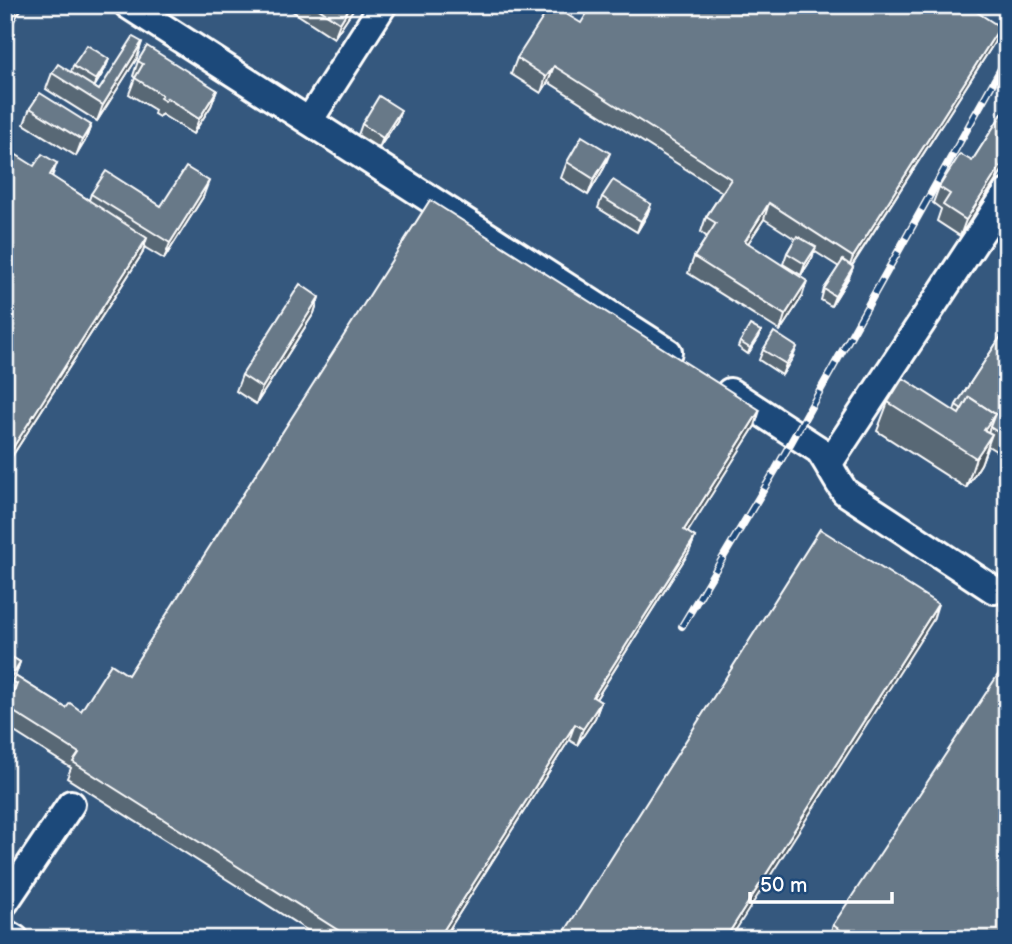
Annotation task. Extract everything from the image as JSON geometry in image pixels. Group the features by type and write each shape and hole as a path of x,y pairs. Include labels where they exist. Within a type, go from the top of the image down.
{"lane":[{"path":"128,5 690,366"},
{"path":"309,121 383,5"},
{"path":"829,463 1007,193"},
{"path":"713,381 820,450 845,492 994,590"},
{"path":"5,902 71,804"},
{"path":"5,933 15,939"}],"shaded area":[{"path":"5,5 1007,5 1007,939 5,939"}],"building":[{"path":"5,5 20,5 5,28"},
{"path":"313,5 351,5 340,23"},
{"path":"551,5 581,23 592,5 966,5 1000,27 853,257 769,203 745,241 807,281 785,315 694,257 716,223 706,217 731,179 554,66 546,77 517,58"},
{"path":"133,37 142,42 103,105 52,73 58,64 99,90"},
{"path":"87,45 109,59 96,80 73,66"},
{"path":"147,46 217,90 199,119 167,98 165,101 160,98 162,95 135,78 143,64 138,61"},
{"path":"40,93 91,125 82,140 30,108"},
{"path":"379,96 401,110 383,138 362,124"},
{"path":"1007,106 1007,156 966,220 943,205 950,194 939,187 960,154 972,161"},
{"path":"582,136 610,153 594,179 567,162"},
{"path":"15,154 34,166 42,154 57,163 50,175 147,238 5,460 5,170"},
{"path":"186,167 209,181 170,243 91,194 106,171 161,206"},
{"path":"613,180 651,204 641,221 602,197"},
{"path":"430,200 760,410 684,530 695,537 593,697 601,702 583,729 575,724 438,939 352,939 73,762 79,753 6,707 17,684 12,681 15,676 66,708 70,703 81,711 111,664 128,675"},
{"path":"797,236 816,247 805,264 787,253"},
{"path":"843,260 853,267 835,296 824,289"},
{"path":"300,284 319,297 262,388 242,375"},
{"path":"750,325 761,331 750,348 740,342"},
{"path":"1007,327 1007,438 990,427 995,414 969,397 962,409 956,405"},
{"path":"774,332 797,347 786,364 763,350"},
{"path":"903,378 959,414 969,397 995,414 984,430 992,434 976,458 888,402"},
{"path":"820,529 938,604 725,939 560,939"},
{"path":"5,653 20,662 9,680 17,684 5,702"},
{"path":"1007,661 1007,939 853,939 833,925"}],"railway":[{"path":"682,626 776,469 1007,58"}]}
